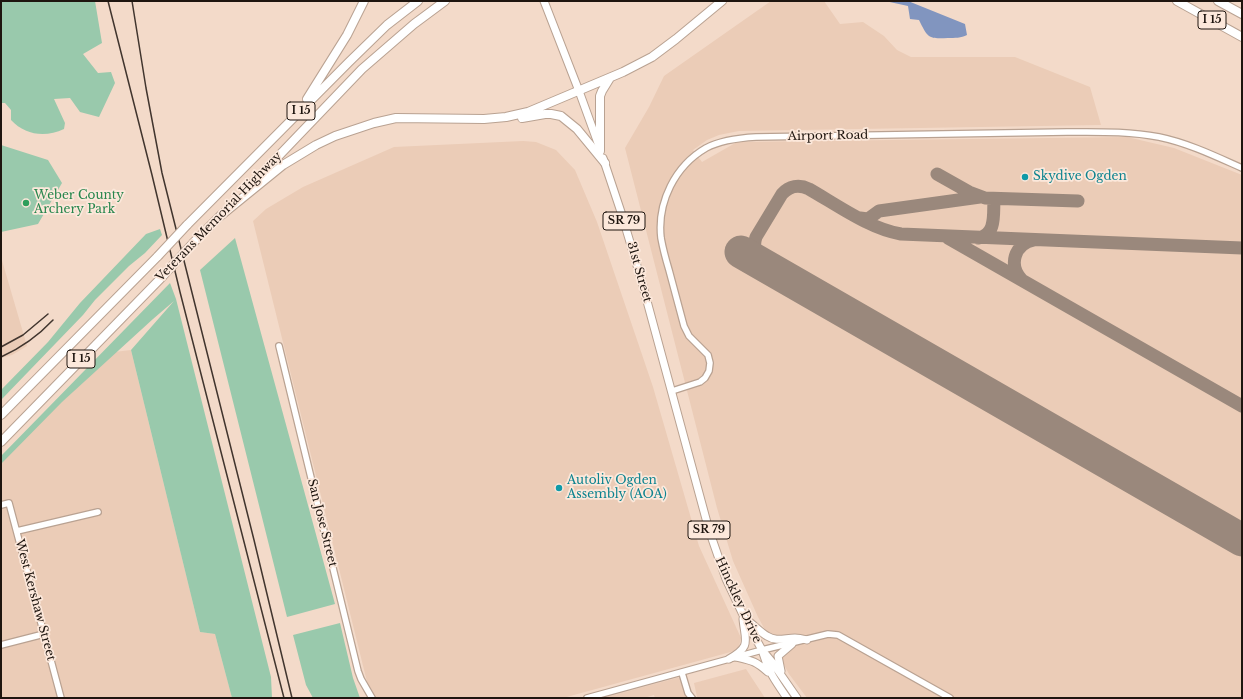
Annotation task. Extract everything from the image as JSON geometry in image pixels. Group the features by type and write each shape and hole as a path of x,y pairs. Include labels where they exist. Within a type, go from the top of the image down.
{"highway":[{"path":"298,113 347,35 364,1"},
{"name":"Veterans Memorial Highway","path":"1,416 298,113 387,25 418,1"},
{"name":"Veterans Memorial Highway","path":"1,442 362,69 414,24 445,1"},
{"path":"219,217 283,165 316,145 354,129 396,118 484,119 506,117 528,112 610,78 652,57 722,1"},
{"name":"I 15","path":"1177,1 1242,37"},
{"name":"I 15","path":"1218,1 1242,14"},
{"path":"600,151 600,96 610,78"},
{"path":"484,119 497,122 545,114 561,116 577,129 605,163"}],"main road":[{"name":"31st Street","path":"544,1 579,91 621,212 639,271 696,480"},
{"name":"Hinckley Drive","path":"696,480 709,530 726,579 762,650 782,675 796,698"},
{"path":"744,617 766,636 773,639 782,640 794,638 807,640"},
{"path":"733,658 744,648 746,640 744,617"},
{"path":"782,675 778,656 792,644"},
{"name":"Hinckley Drive","path":"762,650 766,665 787,698"},
{"path":"733,658 752,660 771,674"}],"street":[{"name":"Airport Road","path":"672,391 692,385 705,378 709,371 710,363 708,355 689,336 684,326 661,238 663,207 670,186 680,171 692,158 707,148 722,142 741,138 764,137 1114,132 1159,137 1199,150 1242,168"},
{"name":"San Jose Street","path":"279,346 358,671 372,698"},
{"name":"West Kershaw Street","path":"1,505 9,503 61,698"},
{"path":"17,531 98,512"},
{"path":"1,645 44,634"},
{"path":"587,698 762,650 792,644 828,634 838,635 950,698"},
{"path":"682,673 688,693 692,698"}],"shaded area":[{"path":"771,1 824,1 840,24 863,22 884,36 897,50 911,57 1015,57 1090,87 1101,125 739,131 719,135 707,140 693,150 702,162 737,142 1127,137 1174,148 1242,175 1242,698 807,698 789,674 758,617 733,561 717,508 625,148 649,107 664,76"},
{"path":"523,141 536,142 556,150 575,170 597,222 653,387 699,546 741,638 738,650 563,698 371,698 253,221 266,209 303,187 394,147"},
{"path":"1,257 27,346 12,355 1,358"},
{"path":"131,350 200,632 215,634 232,698 1,698 1,459 114,352"},
{"path":"746,669 765,698 697,697 694,683"},
{"path":"680,677 685,693 689,698 655,698 654,695 644,698 603,698"}],"green space":[{"path":"1,1 95,1 102,43 83,54 98,73 111,72 115,83 99,117 80,112 70,98 54,99 65,123 64,129 57,132 50,134 36,134 23,129 11,120 11,110 5,103 1,103"},
{"name":"Weber County Archery Park","path":"1,145 48,160 62,183 38,224 1,232"},
{"path":"160,229 162,235 95,300 83,315 1,400 1,390 48,342 80,303 146,234"},
{"path":"235,238 335,604 287,617 200,270"},
{"path":"170,283 176,299 271,677 272,698 232,698 215,634 200,632 131,350 174,301 62,402 1,464 1,456"},
{"path":"340,623 353,678 360,698 313,698 306,685 293,635"}],"water":[{"path":"885,1 908,1 965,24 967,35 956,38 936,38 929,36 919,20 910,19 908,6"}],"taxiway":[{"path":"937,174 969,192 985,198 1078,201"},
{"path":"766,267 757,257 754,246 756,237 782,194 788,189 798,186 809,189 866,222 901,234 1242,248"},
{"path":"860,218 868,219 879,211 980,197"},
{"path":"978,238 988,233 991,228 994,217 994,199"},
{"path":"948,238 1242,406"},
{"path":"1022,280 1015,268 1015,256 1022,246 1027,242 1034,240"}],"runway":[{"path":"741,252 1242,540"}],"railway":[{"path":"108,1 180,292 284,698"},
{"path":"132,1 162,173 292,698"},
{"path":"1,347 23,335 48,314"},
{"path":"1,357 29,341 53,320"}],"place":[{"name":"Skydive Ogden","path":"1025,177"},
{"name":"Weber County Archery Park","path":"26,203"},
{"name":"Autoliv Ogden Assembly (AOA)","path":"559,488"}]}
